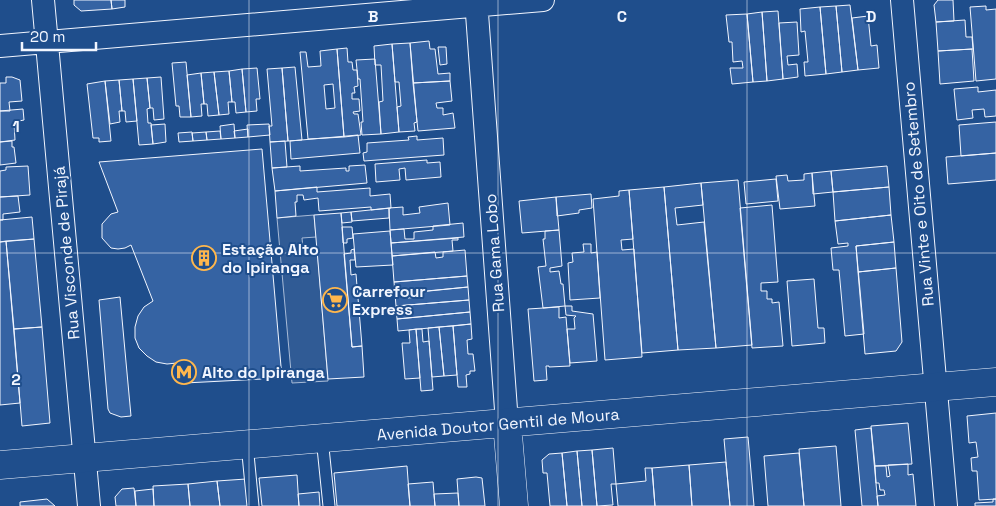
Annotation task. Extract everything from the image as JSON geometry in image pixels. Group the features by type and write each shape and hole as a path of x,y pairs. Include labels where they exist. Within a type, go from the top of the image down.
{"main road":[{"name":"Avenida Doutor Gentil de Moura","path":"0,465 996,382"},
{"name":"Rua Gama Lobo","path":"506,423 514,506"}],"street":[{"name":"Rua Visconde de Pirajá","path":"43,0 89,506"},
{"path":"0,46 476,3 543,0"},
{"name":"Rua Vinte e Oito de Setembro","path":"902,0 946,506"},
{"name":"Rua Gama Lobo","path":"476,3 506,423"}],"lane":[{"path":"322,438 329,506"},
{"path":"247,444 253,506"}],"shaded area":[{"path":"314,215 316,237 302,238 303,248 317,247 328,381 292,383 277,218"}],"building":[{"path":"74,0 111,0 112,9 81,11 74,5"},
{"path":"111,0 125,0 125,7 112,9"},
{"path":"938,0 953,0 954,21 936,22 934,5"},
{"path":"850,5 858,70 842,72 836,6"},
{"path":"836,6 842,72 826,74 820,7"},
{"path":"986,6 986,10 996,9 996,79 976,81 970,7"},
{"path":"820,7 826,74 805,76 804,62 808,62 805,31 801,32 800,9"},
{"path":"778,11 783,79 767,81 762,12"},
{"path":"762,12 767,81 753,82 747,14"},
{"path":"747,14 753,82 732,84 730,68 743,68 742,61 733,62 732,42 729,42 726,15"},
{"path":"868,16 871,46 877,45 879,68 858,70 852,18"},
{"path":"965,20 966,37 972,37 973,49 938,51 936,22"},
{"path":"797,22 799,55 787,56 788,65 797,64 798,77 783,79 779,23"},
{"path":"429,41 430,49 435,49 438,74 450,73 450,81 413,83 410,43"},
{"path":"410,43 417,122 414,123 415,131 399,132 397,107 401,106 399,82 395,82 392,44"},
{"path":"392,44 399,132 381,134 379,102 383,101 381,65 375,65 374,46"},
{"path":"438,47 446,47 447,64 440,65"},
{"path":"347,48 348,62 352,62 353,70 357,70 358,86 354,87 355,93 352,93 352,99 359,99 360,111 353,112 358,114 361,135 344,137 337,49"},
{"path":"337,49 344,137 308,139 300,52 306,52 308,67 321,66 320,51","holes":["333,84 335,108 326,109 324,85"]},
{"path":"972,49 974,81 940,84 938,51"},
{"path":"375,59 381,134 362,135 360,79 358,79 356,60"},
{"path":"186,62 191,117 180,117 179,106 176,106 172,63"},
{"path":"295,67 302,140 288,141 282,68"},
{"path":"257,68 260,99 256,99 257,111 246,112 242,69"},
{"path":"282,68 288,141 270,142 269,126 272,126 267,69"},
{"path":"242,69 246,112 236,113 235,102 232,102 229,71"},
{"path":"229,71 232,102 228,102 229,114 219,115 214,72"},
{"path":"214,72 219,115 208,116 207,104 204,104 201,73"},
{"path":"201,73 204,104 201,104 202,116 191,117 187,75"},
{"path":"6,77 20,80 22,101 9,102 10,111 0,111 0,83 6,83"},
{"path":"161,77 164,119 154,120 153,108 150,108 147,78"},
{"path":"147,78 150,108 147,109 148,123 151,123 153,144 139,145 133,79"},
{"path":"133,79 137,121 126,122 125,111 122,111 119,80"},
{"path":"119,80 122,111 119,111 120,122 110,124 105,81"},
{"path":"105,81 111,141 99,142 99,138 93,138 87,84"},
{"path":"450,81 452,101 436,103 437,108 443,108 443,115 453,113 455,128 418,131 413,83"},
{"path":"978,87 978,92 996,90 996,116 985,117 984,109 972,110 973,118 957,120 954,89"},
{"path":"23,109 24,120 14,122 15,140 0,142 0,111"},
{"path":"996,122 996,153 961,156 959,125"},
{"path":"165,124 166,142 153,144 151,125"},
{"path":"234,124 235,138 221,139 220,126"},
{"path":"269,124 270,135 248,137 247,125"},
{"path":"248,129 248,137 235,138 234,131"},
{"path":"220,131 221,139 207,140 206,132"},
{"path":"192,132 193,141 179,142 178,133"},
{"path":"206,132 207,140 193,141 192,133"},
{"path":"358,135 360,153 291,159 290,141"},
{"path":"417,136 417,140 443,138 444,155 364,161 363,153 367,152 367,143 409,140 408,137"},
{"path":"12,141 16,163 0,165 0,142"},
{"path":"285,141 287,167 272,168 270,142"},
{"name":"Estação Alto do Ipiranga","path":"262,149 282,378 185,383 177,363 156,362 139,348 135,338 138,316 144,307 153,301 131,245 125,248 111,248 102,238 102,224 111,214 118,212 99,162"},
{"path":"996,153 996,180 948,184 946,157"},
{"path":"427,160 427,163 440,162 441,177 406,180 405,168 399,169 400,180 376,182 375,164"},
{"path":"365,165 367,183 275,191 272,168 300,166 300,171 346,168 346,171 349,171 349,166"},
{"path":"28,166 30,195 0,197 0,171 6,170 6,167"},
{"path":"887,166 889,187 833,192 831,171"},
{"path":"831,171 833,192 813,194 812,173"},
{"path":"812,173 815,206 780,209 776,176 787,175 788,181 804,180 804,174"},
{"path":"776,179 778,201 746,204 744,182"},
{"path":"738,180 752,345 716,348 701,183"},
{"path":"701,183 703,205 675,208 677,225 704,222 716,348 678,350 664,187"},
{"path":"317,187 317,192 370,188 370,196 390,194 391,208 371,210 371,207 319,211 318,198 304,200 303,195 297,195 297,202 295,202 296,216 277,218 275,191"},
{"path":"664,187 678,350 642,353 629,190"},
{"path":"889,187 891,215 835,221 833,192"},
{"path":"629,190 633,239 621,240 622,250 634,249 642,357 605,360 593,199 619,196 619,191"},
{"path":"591,194 592,208 579,210 579,213 557,216 556,197"},
{"path":"18,196 20,212 3,214 3,220 0,220 0,197"},
{"path":"556,197 559,230 522,233 519,201"},
{"path":"448,203 450,225 390,230 389,208 403,207 403,215 420,213 419,207"},
{"path":"772,205 778,282 761,283 761,291 767,291 767,299 772,299 772,303 779,302 783,346 752,348 740,208"},
{"path":"389,208 389,218 352,221 351,212"},
{"path":"351,212 352,222 342,223 341,213"},
{"name":"Carrefour Express","path":"341,213 352,347 362,346 364,377 328,379 314,215"},
{"path":"891,215 894,242 856,246 864,334 845,336 839,270 833,270 831,248 848,246 848,243 838,244 835,221"},
{"path":"32,217 34,239 0,242 0,220"},
{"path":"463,223 464,237 391,243 390,230 404,229 405,239 414,239 414,232 433,230 433,226"},
{"path":"342,227 352,227 353,238 347,239 347,243 343,243"},
{"path":"559,230 562,266 550,268 550,272 559,271 561,284 563,284 565,306 543,308 538,267 546,266 543,239 545,239 545,231"},
{"path":"390,231 393,265 356,267 353,234"},
{"path":"458,238 458,240 452,240 453,251 392,256 391,243"},
{"path":"34,239 42,327 14,329 6,241"},
{"path":"6,241 20,403 0,405 0,242"},
{"path":"894,242 896,268 858,272 856,246"},
{"path":"583,244 591,244 591,253 597,252 600,298 570,300 568,263 573,262 572,253 584,252"},
{"path":"354,249 355,260 350,260 351,275 356,274 362,346 352,347 344,254 351,253 351,250"},
{"path":"465,250 467,276 394,282 392,256 435,252 436,258 443,257 443,252"},
{"path":"896,268 902,342 896,351 865,354 858,272"},
{"path":"467,276 468,287 395,294 394,282"},
{"path":"814,279 818,328 824,328 825,343 792,346 787,281"},
{"path":"468,287 469,300 396,306 395,294 408,293 408,298 419,297 419,292"},
{"path":"120,297 131,416 121,417 110,413 108,409 99,300"},
{"path":"469,300 470,312 397,319 396,306"},
{"path":"565,306 572,306 572,311 593,314 597,361 570,363 567,329 575,329 574,318 576,316 566,315"},
{"path":"559,307 559,318 566,317 570,366 546,366 547,380 534,381 528,309"},
{"path":"470,312 471,324 398,331 397,319"},
{"path":"471,324 472,339 467,340 468,354 473,354 475,371 470,371 470,374 466,375 467,387 458,387 453,326"},
{"path":"453,326 457,375 444,376 439,327"},
{"path":"42,327 50,423 22,426 14,329"},
{"path":"439,327 444,376 432,377 428,328"},
{"path":"416,329 422,329 423,342 429,341 433,390 421,391"},
{"path":"416,329 420,378 405,379 402,343 410,343 409,330"},
{"path":"996,413 996,499 979,500 977,471 972,471 971,458 978,457 976,442 969,443 967,416"},
{"path":"908,423 912,464 875,466 871,426"},
{"path":"871,428 878,506 862,506 855,430"},
{"path":"748,437 754,506 730,506 724,439"},
{"path":"836,446 841,506 804,506 799,449"},
{"path":"613,448 616,484 611,484 613,505 597,506 592,450"},
{"path":"592,450 597,506 582,506 577,451"},
{"path":"577,451 582,506 567,506 562,453"},
{"path":"562,453 567,506 550,506 547,473 543,473 542,460 549,454"},
{"path":"799,453 804,506 768,506 764,456"},
{"path":"726,462 730,506 692,506 689,465"},
{"path":"908,464 908,475 913,474 916,506 878,506 877,496 885,495 884,490 880,490 879,483 876,483 875,466 886,466 887,477 890,476 888,465"},
{"path":"689,465 692,506 655,506 652,468"},
{"path":"407,466 410,506 337,506 334,473"},
{"path":"645,468 652,468 655,506 618,506 616,484 646,481"},
{"path":"297,475 299,506 262,506 259,478"},
{"path":"482,478 485,506 459,506 457,479"},
{"path":"246,479 248,506 220,506 217,481"},
{"path":"217,481 220,506 190,506 188,484"},
{"path":"433,482 435,506 410,506 408,484"},
{"path":"188,484 190,506 154,506 153,486"},
{"path":"134,488 136,506 116,506 115,497 122,489"},
{"path":"153,489 154,506 136,506 135,491"},
{"path":"319,492 320,506 299,506 298,494"},
{"path":"458,493 459,506 435,506 434,494"},
{"path":"47,499 55,506 20,506 20,502"},
{"path":"993,499 996,499 996,506 975,506 975,503 993,502"}],"place":[{"name":"Estação Alto do Ipiranga","path":"204,258"},
{"name":"Carrefour Express","path":"335,300"},
{"name":"Alto do Ipiranga","path":"184,372"}]}
